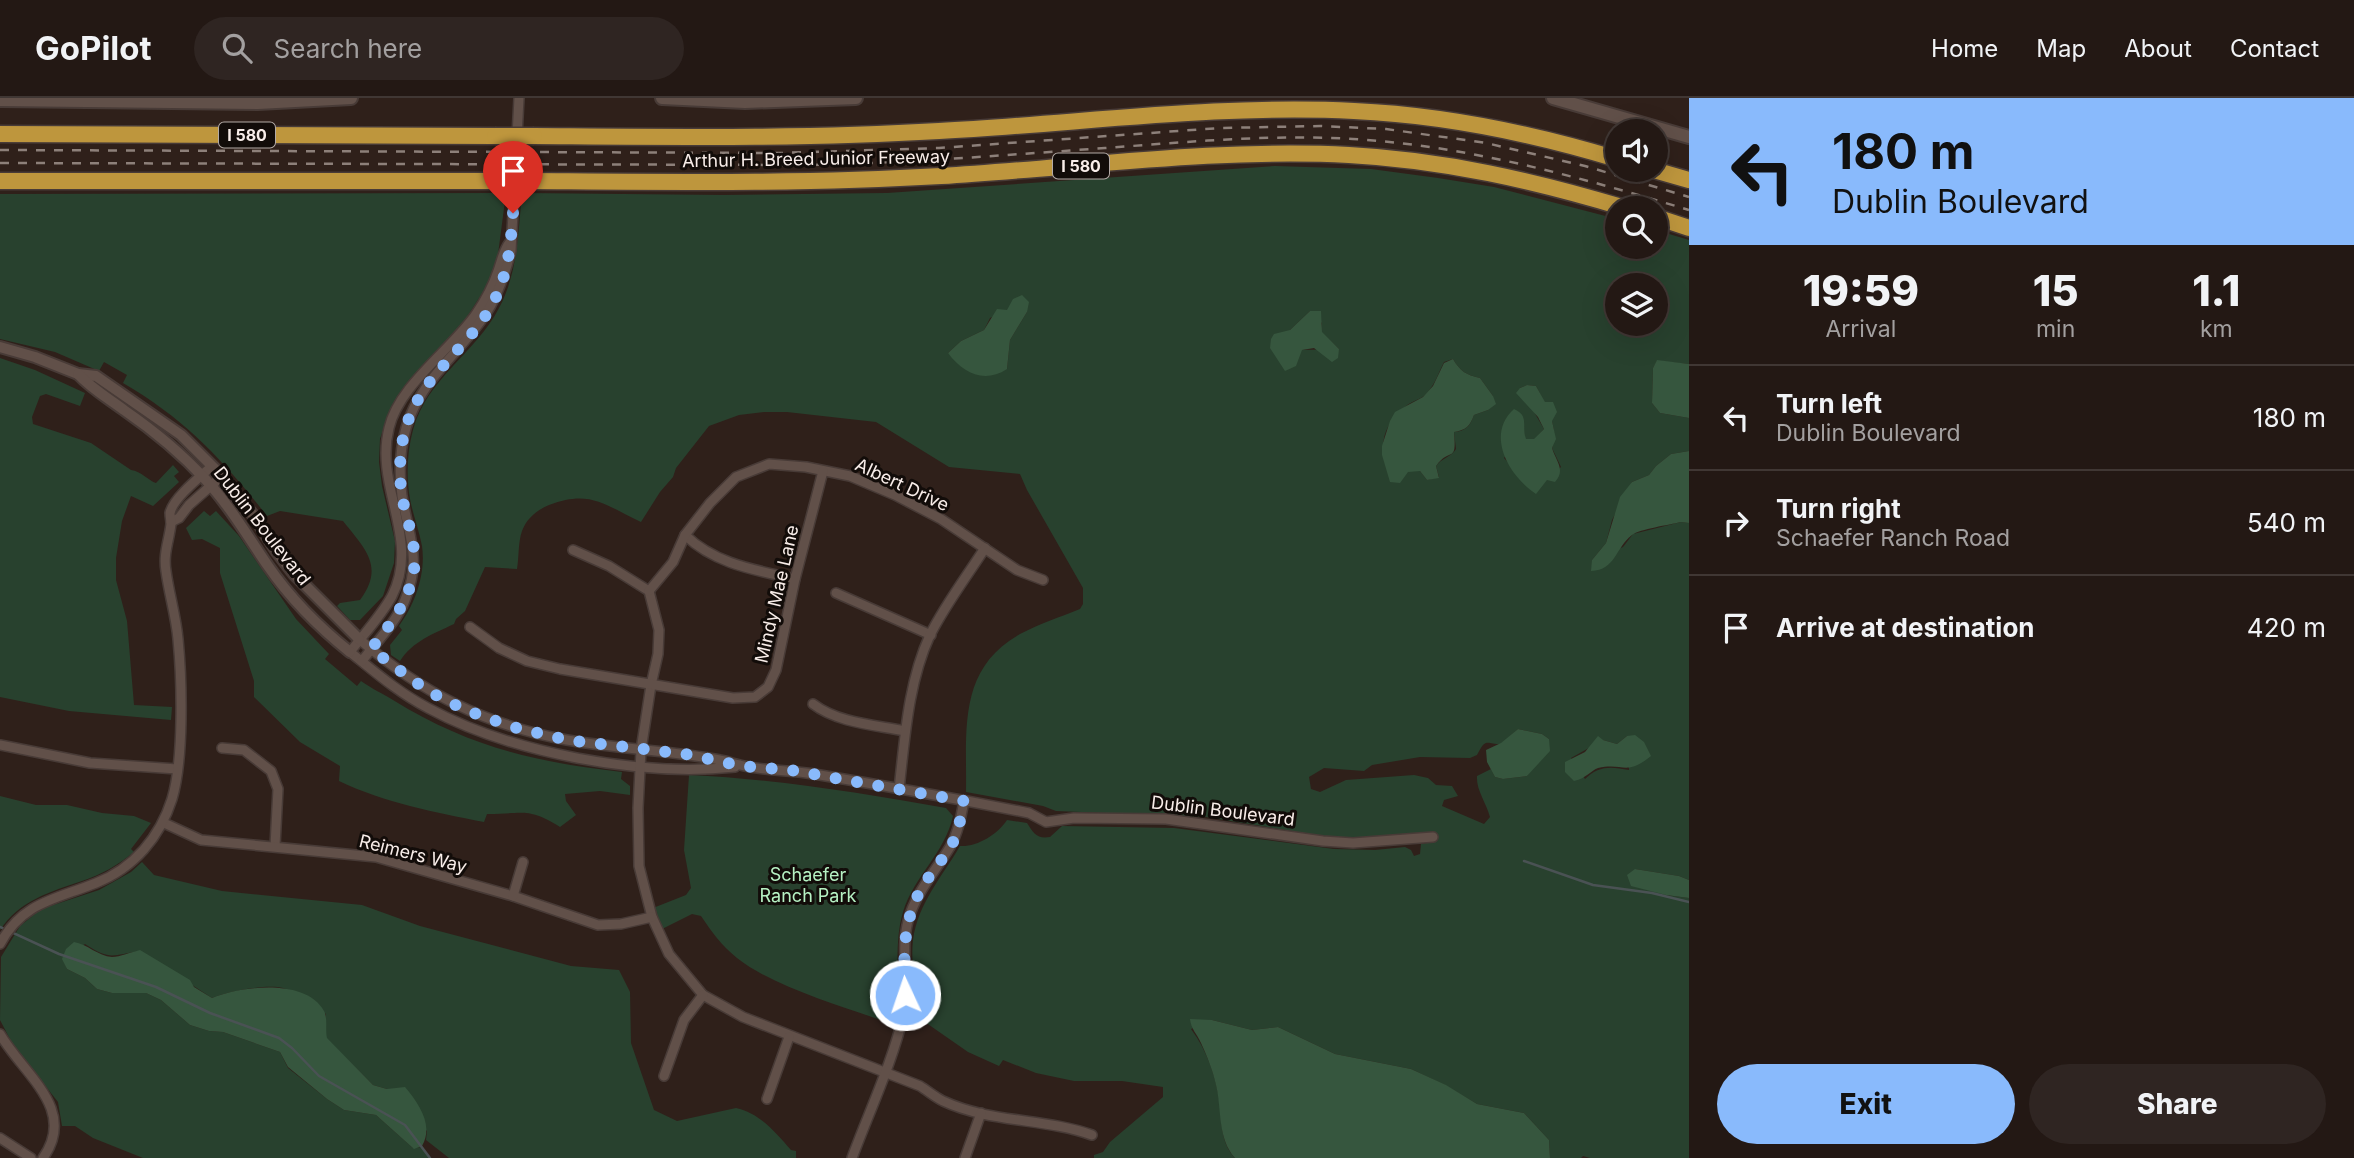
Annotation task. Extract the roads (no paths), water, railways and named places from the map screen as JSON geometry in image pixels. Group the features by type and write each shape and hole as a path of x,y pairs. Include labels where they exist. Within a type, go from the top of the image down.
{"highway":[{"name":"Arthur H. Breed Junior Freeway","path":"0,134 841,136 1256,110 1323,110 1388,113 1476,125 1542,138 1605,156"},
{"name":"Arthur H. Breed Junior Freeway","path":"0,181 746,182 876,179 1221,156 1318,154 1395,159 1471,169 1605,202"},
{"path":"1668,174 1689,180"},
{"path":"1668,221 1689,228"}],"main road":[{"path":"0,100 258,103 351,98"},
{"path":"662,98 757,102 856,98"},
{"path":"1553,98 1689,137"}],"street":[{"path":"362,661 404,604 414,571 412,537 400,476 405,429 429,380 486,314 506,273 511,251 519,98"},
{"path":"350,652 392,596 402,561 400,524 384,461 390,424 404,397 477,313 490,291 504,250 510,242"},
{"name":"Dublin Boulevard","path":"0,347 78,374 96,376 181,435 222,476 294,573 359,639 444,700 517,728 567,740 710,758 742,766"},
{"name":"Dublin Boulevard","path":"78,374 90,387 125,410 202,476 276,576 333,639 394,687 426,707 491,735 571,756 640,766 742,766 790,770 1029,813 1046,822 1074,818 1166,819 1353,843 1433,837"},
{"name":"Albert Drive","path":"649,591 673,562 685,534 710,503 736,477 769,464 850,476 895,495 941,519 1017,570 1043,580"},
{"path":"0,943 13,924 44,901 97,883 132,862 149,845 164,823 173,796 177,769 180,711 178,638 165,570 165,551 172,522 170,513 180,497 212,466"},
{"name":"Mindy Mae Lane","path":"651,685 733,698 755,696 768,687 776,670 795,579 823,471"},
{"path":"172,522 222,476"},
{"path":"685,534 710,555 745,568 795,579"},
{"path":"899,789 905,731 914,682 931,635 985,548"},
{"path":"573,550 609,566 649,591 659,630 658,653 641,750 639,866 652,917 669,954 703,995 743,1017 789,1037 920,1086 944,1101 981,1113 1072,1128 1093,1135"},
{"path":"835,593 931,635"},
{"path":"470,627 499,648 527,660 560,670 651,685"},
{"path":"813,704 823,711 848,719 905,731"},
{"path":"0,745 90,762 177,769"},
{"path":"222,748 244,750 271,771 278,789 275,846"},
{"path":"852,1158 885,1072 905,1009 903,956 908,920 919,892 950,847 958,830 964,801"},
{"name":"Reimers Way","path":"164,823 201,841 376,857 513,896 598,925 621,924 652,917"},
{"path":"513,896 523,862"},
{"path":"664,1076 684,1020 703,995"},
{"path":"0,1034 49,1100 54,1113 56,1126 43,1158"},
{"path":"767,1099 789,1037"},
{"path":"965,1158 981,1113"},
{"path":"0,1138 31,1158"}],"waterway":[{"path":"1524,861 1593,885 1652,893 1689,902"},
{"path":"0,927 59,954 156,987 210,1013 279,1038 319,1076 405,1125 430,1158"}],"railway":[{"path":"0,150 779,153 939,148 1220,128 1320,126 1386,129 1486,143 1585,166 1689,197"},
{"path":"0,163 809,165 1291,137 1353,139 1439,148 1565,175 1689,210"}],"park label":[{"name":"Schaefer Ranch Park","path":"808,885"}]}
